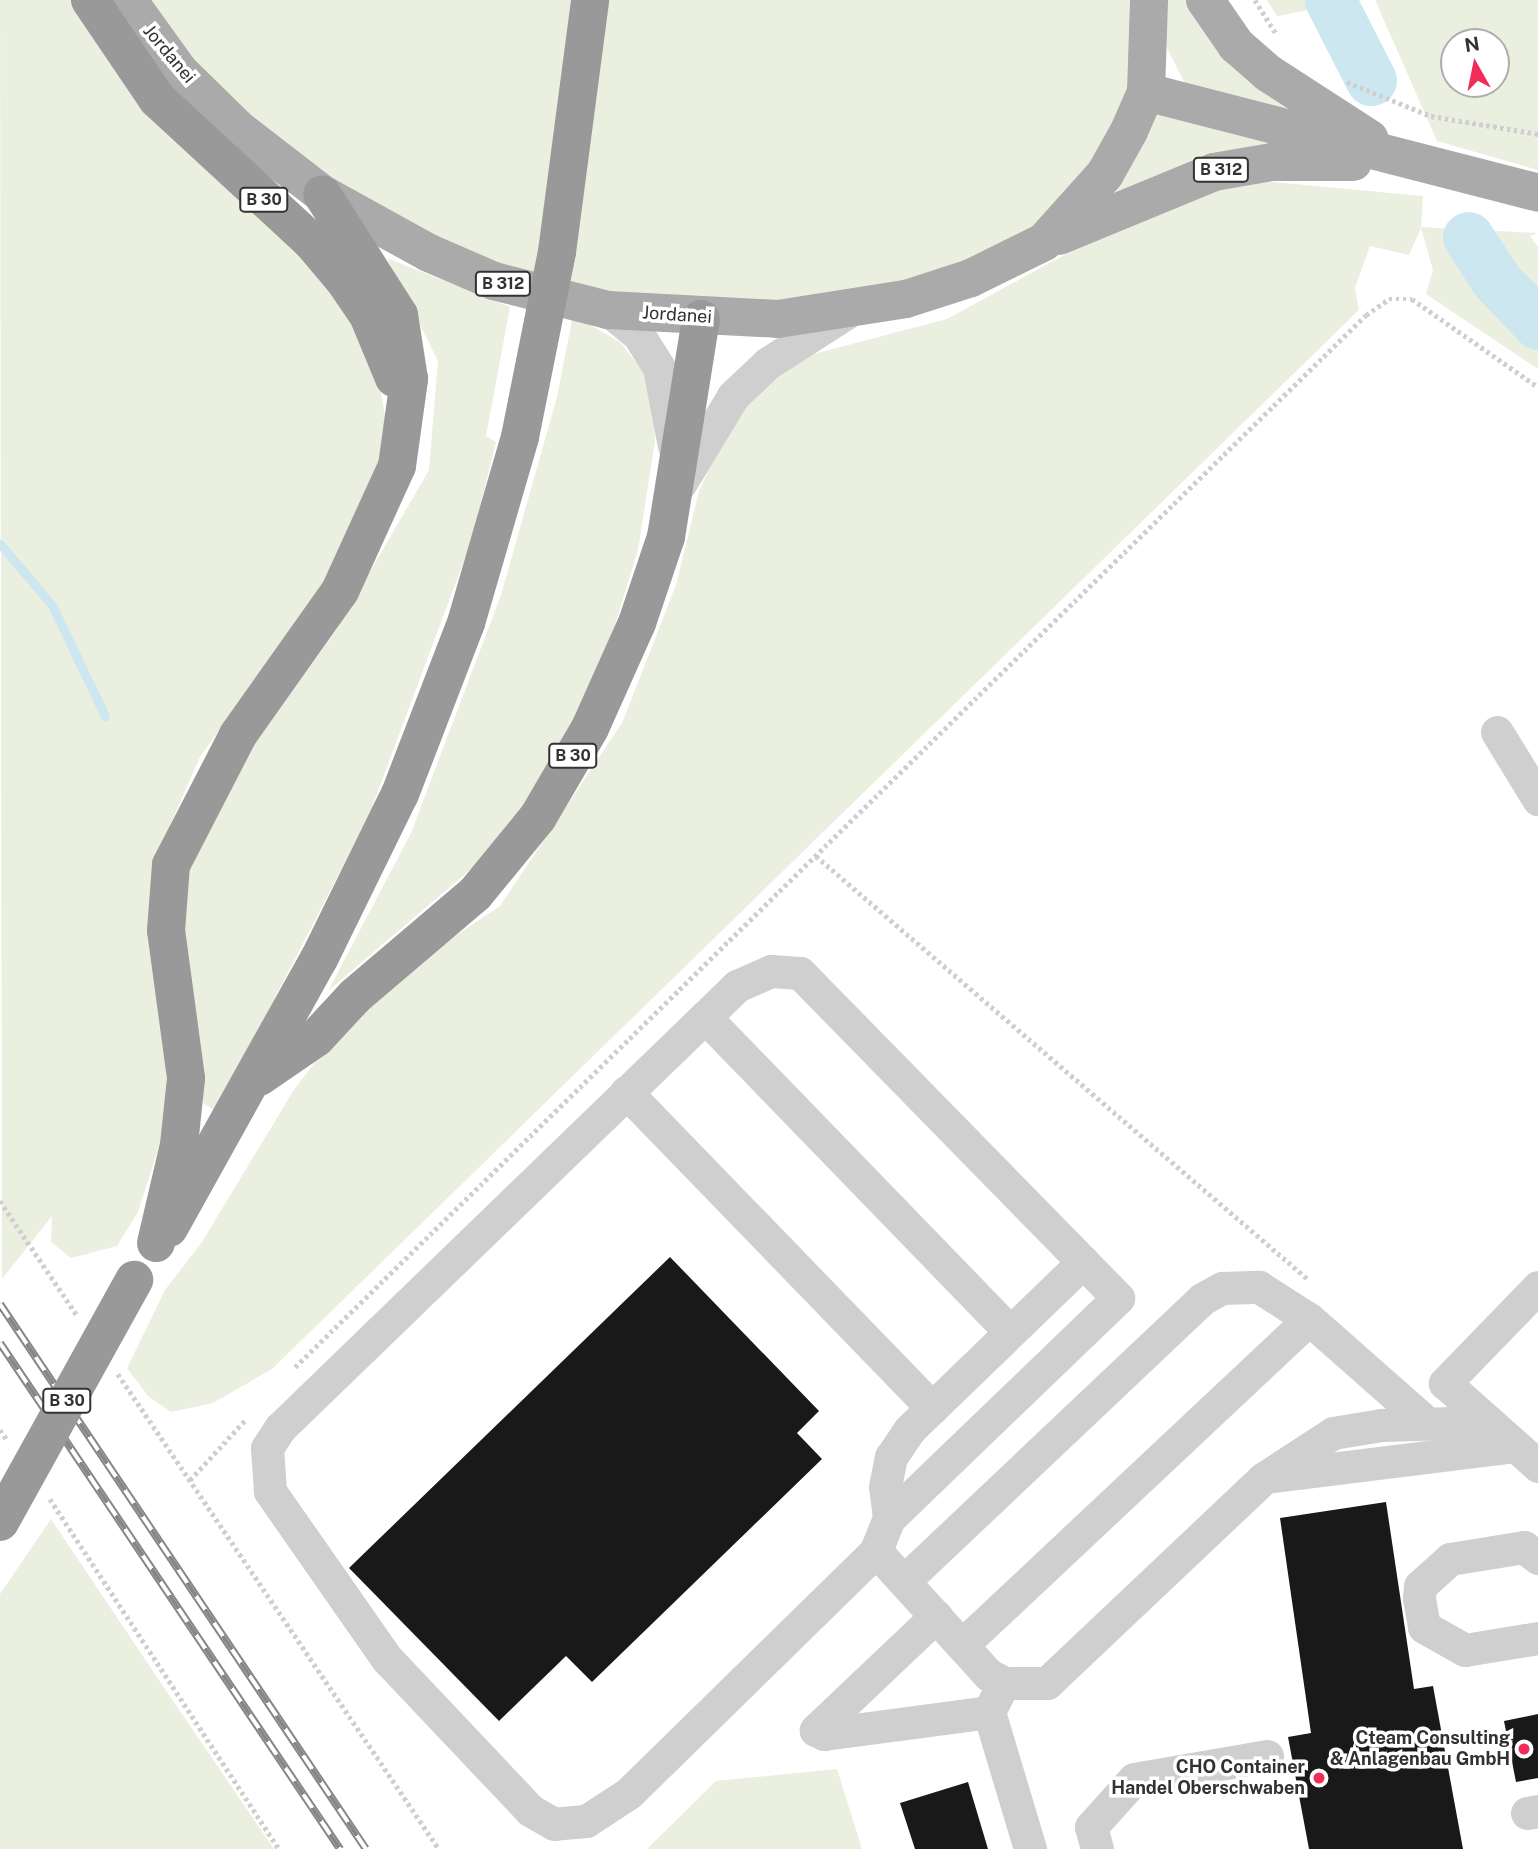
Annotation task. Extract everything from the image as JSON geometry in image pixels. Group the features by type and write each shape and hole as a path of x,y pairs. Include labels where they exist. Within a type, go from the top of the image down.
{"highway":[{"name":"B 30","path":"90,0 157,99 311,241 344,280 368,315 404,421"},
{"name":"B 30","path":"0,1522 134,1280 156,1243 183,1213 255,1080 400,794 466,623 520,437 557,252 590,0"},
{"name":"B 30","path":"156,1243 179,1145 186,1078 166,931 171,865 238,735 298,656 366,544 397,466 409,379 398,315 322,194"},
{"name":"B 30","path":"255,1080 316,1038 475,894 538,817 590,728 638,623 676,493 701,319"}],"main road":[{"name":"Jordanei","path":"128,0 179,71 238,129 322,194 494,281 608,310 701,319 846,313 942,289 1044,242 1105,174 1146,92 1149,0"},
{"path":"1205,0 1236,45 1268,73 1411,163"},
{"name":"B 312","path":"1146,92 1411,163 1538,193"},
{"name":"B 312","path":"1044,242 1214,172 1272,162 1411,163"}],"street":[{"path":"608,310 638,334 659,368 672,415 676,493"},
{"path":"676,493 733,396 768,363 846,313"},
{"path":"1497,732 1538,799"},
{"path":"800,973 1118,1298 889,1518 876,1551 629,1793 586,1821 554,1824 530,1810 387,1659 270,1491 268,1448 280,1428 705,1017 756,976 800,973"},
{"path":"705,1017 1010,1332"},
{"path":"626,1092 932,1408"},
{"path":"889,1518 885,1487 891,1457 932,1408 1083,1262"},
{"path":"904,1581 1202,1299 1238,1284 1259,1287 1315,1305 1426,1422"},
{"path":"1526,1456 1445,1383 1538,1287"},
{"path":"962,1645 1315,1305"},
{"path":"876,1551 989,1675 1005,1682 1047,1683 1264,1478 1333,1433 1480,1414"},
{"path":"1264,1478 1526,1456"},
{"path":"1538,1558 1524,1547 1450,1559 1420,1586 1419,1598 1424,1627 1465,1650 1538,1638"},
{"path":"936,1616 816,1730 824,1734 989,1712"},
{"path":"1005,1682 989,1712 1030,1849"},
{"path":"1097,1849 1091,1827 1134,1779 1267,1756"}],"path":[{"path":"1255,0 1285,41"},
{"path":"1336,77 1432,116 1538,134"},
{"path":"290,1372 1366,315 1389,299 1412,299 1538,387"},
{"path":"817,856 1315,1305"},
{"path":"0,1201 83,1324"},
{"path":"114,1368 439,1849"},
{"path":"190,1480 254,1412"},
{"path":"0,1430 5,1437"},
{"path":"57,1508 279,1849"}],"shaded area":[{"path":"0,0 81,0 331,282 377,368 385,416 381,458 357,535 200,757 167,832 149,918 164,1029 168,1118 138,1212 117,1246 71,1258 51,1242 52,1216 2,1279"},
{"path":"147,0 1135,0 1136,76 1085,180 1037,224 989,255 826,304 612,299 497,271 335,190 197,72"},
{"path":"1162,0 1189,0 1301,114 1185,83 1162,39"},
{"path":"1267,0 1363,0 1277,16"},
{"path":"1375,0 1538,0 1538,170 1437,141"},
{"path":"1150,103 1314,142 1093,201"},
{"path":"1251,180 1423,196 1421,227 1538,233 1530,236 1538,247 1538,369 1426,294 1433,270 1421,228 1409,255 1370,246 1355,288 1359,310 272,1369 213,1403 171,1412 148,1396 127,1368 165,1290 202,1242 295,1088 342,1028 415,963 500,906 622,723 676,585 699,491 725,435 756,393 810,355 947,319 1152,207"},
{"path":"387,258 510,307 486,436 496,442 472,539 368,818 216,1111 203,1103 182,952 182,894 210,806 335,632 429,470 438,361"},
{"path":"573,315 620,342 653,384 655,441 638,550 614,628 567,743 505,840 328,991 411,833 501,595 557,397"},
{"path":"51,1519 274,1849 0,1849 0,1594"},
{"path":"837,1769 862,1849 647,1849 716,1781"}],"building":[{"path":"670,1257 819,1411 797,1433 822,1459 592,1682 566,1656 499,1721 349,1568"},
{"path":"1386,1502 1414,1689 1433,1686 1463,1849 1309,1849 1288,1737 1311,1733 1280,1518"},
{"name":"Cteam Consulting & Anlagenbau GmbH","path":"1538,1714 1538,1778 1516,1782 1504,1721"},
{"path":"968,1782 988,1849 915,1849 900,1803"}],"waterway":[{"path":"1330,0 1371,80"},
{"path":"1468,237 1496,280 1538,324"},
{"path":"0,544 52,605 105,716"}],"railway":[{"path":"0,1304 366,1849"},
{"path":"0,1343 340,1849"}],"place":[{"name":"Cteam Consulting & Anlagenbau GmbH","path":"1524,1749"},
{"name":"CHO Container Handel Oberschwaben","path":"1319,1778"}]}
